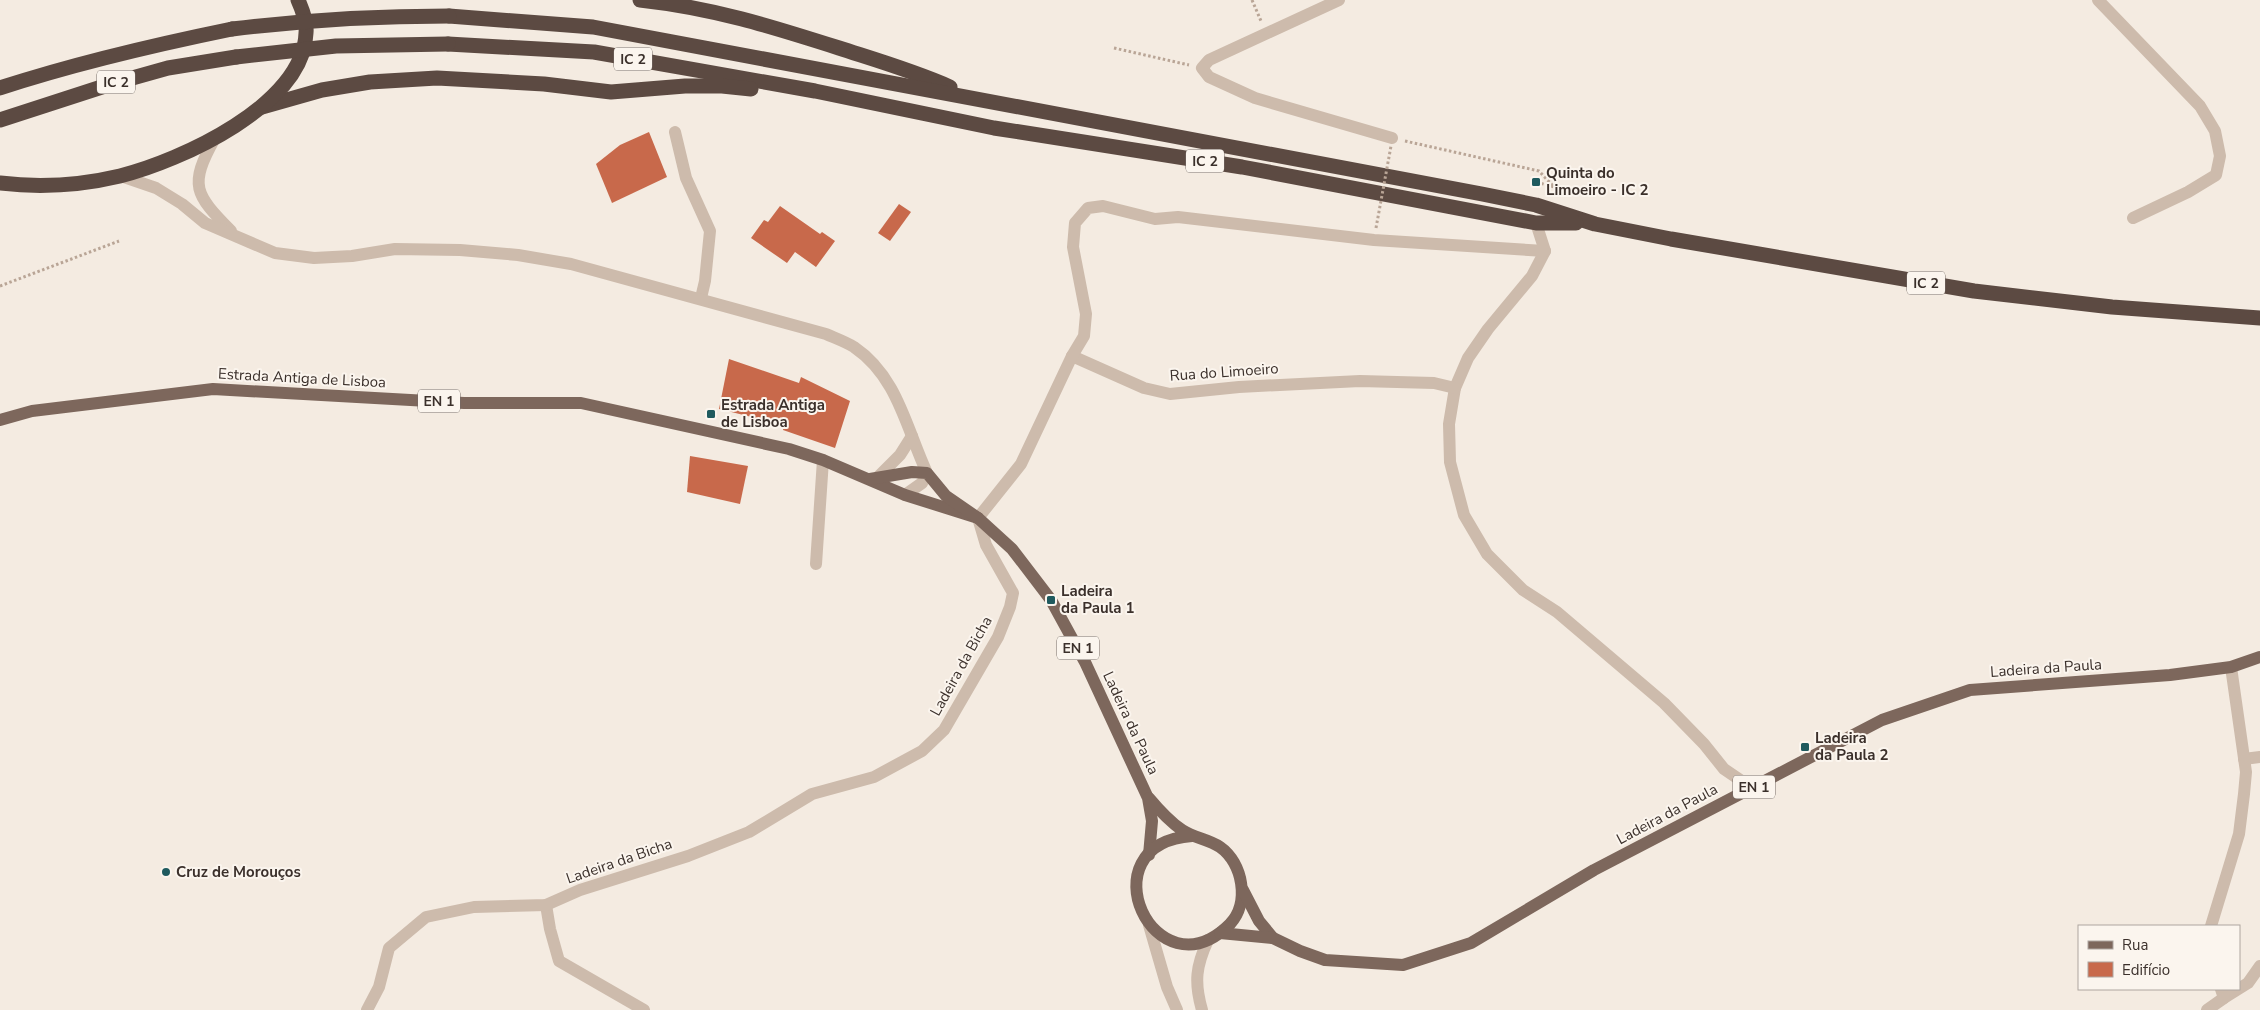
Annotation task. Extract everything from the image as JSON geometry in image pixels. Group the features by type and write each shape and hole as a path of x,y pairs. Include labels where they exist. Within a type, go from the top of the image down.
{"highway":[{"path":"0,183 50,185 121,176 170,159 215,138 262,107 286,82 301,58 306,33 298,0"},
{"path":"640,0 701,8 738,16 902,68 969,96"},
{"name":"IC 2","path":"0,88 54,70 131,50 232,29 299,20 375,16 449,16 593,27 969,96 1536,205 1595,224 1681,241 1974,291 2112,307 2260,318"},
{"name":"IC 2","path":"0,120 120,81 168,68 236,57 336,46 448,44 594,52 815,91 994,128 1242,167 1536,223 1595,224"},
{"path":"262,107 322,90 370,82 437,78 544,84 611,92 685,86 722,86 770,91 815,91"}],"main road":[{"name":"Estrada Antiga de Lisboa","path":"0,420 32,411 213,389 464,403 581,403 789,448 874,478 905,495 978,518"},
{"name":"EN 1","path":"874,478 912,472 927,472 946,496 978,518"},
{"name":"Ladeira da Paula","path":"978,518 1012,549 1051,600 1085,662 1148,798"},
{"name":"Ladeira da Paula","path":"1273,938 1325,960 1403,965 1471,943 1594,870 1882,720 1970,690 2170,675 2231,667 2260,657"},
{"name":"EN 1","path":"1148,798 1164,816 1192,836"},
{"name":"EN 1","path":"1148,798 1152,821 1149,855"},
{"path":"1192,836 1207,840 1221,848 1232,859 1239,873 1242,888 1240,906 1232,921 1220,934 1208,940 1192,944 1176,942 1161,936 1149,925 1140,912 1136,897 1136,882 1140,867 1149,855 1168,840 1192,836"},
{"name":"EN 1","path":"1242,888 1258,921 1273,938"},
{"name":"EN 1","path":"1220,934 1273,938"}],"street":[{"path":"1339,0 1209,60 1202,68 1209,77 1255,98 1392,142"},
{"path":"2098,0 2200,106 2215,131 2220,156 2216,175 2188,192 2133,218"},
{"path":"676,132 686,178 710,231 705,281 701,298"},
{"path":"215,138 201,162 198,179 201,196 212,212 238,239"},
{"path":"121,176 156,188 182,204 205,223 238,239 275,253 314,258 352,256 395,250 460,250 518,255 571,264 701,298 826,334 854,347 880,369 900,402 927,472 922,483 905,495"},
{"path":"978,518 1021,464 1072,356 1084,336 1086,314 1073,247 1075,223 1088,208 1102,206 1155,219 1178,218 1375,234 1545,251"},
{"path":"1536,223 1545,251 1532,276 1488,329 1468,358 1454,388 1448,424 1450,462 1464,515 1487,554 1523,590 1556,612 1664,703 1704,744 1724,769 1752,788"},
{"name":"Rua do Limoeiro","path":"1072,356 1144,388 1170,394 1239,387 1360,381 1434,383 1454,388"},
{"path":"874,478 900,456 912,436"},
{"path":"816,564 823,460"},
{"name":"Ladeira da Bicha","path":"546,905 580,890 688,856 749,832 812,794 874,777 922,751 944,730 998,637 1010,607 1013,593 986,545 978,518"},
{"path":"2211,925 2239,834 2244,794 2244,759 2231,667"},
{"path":"2244,759 2260,757"},
{"path":"367,1010 379,987 389,948 426,917 474,907 546,905 550,929 559,961 644,1010"},
{"path":"1149,925 1167,987 1177,1010"},
{"path":"1202,1010 1197,992 1197,971 1208,940"},
{"path":"2240,986 2248,983 2260,966"},
{"path":"2207,1010 2223,993"}],"path":[{"path":"1252,0 1266,34"},
{"path":"1114,48 1202,68"},
{"path":"1375,234 1392,142 1430,145 1510,166 1539,171 1554,187 1536,182"},
{"path":"0,286 119,241"}],"building":[{"path":"649,132 667,177 612,203 596,164 620,145"},
{"path":"899,204 911,212 890,241 878,233"},
{"path":"780,206 820,234 822,232 835,241 816,267 795,252 787,263 751,238 764,220 768,222"},
{"path":"729,359 799,383 801,377 850,401 835,448 783,430 784,425 719,409"},
{"path":"690,456 748,466 740,504 687,492"}],"place":[{"name":"Quinta do Limoeiro - IC 2","path":"1536,182"},
{"name":"Estrada Antiga de Lisboa","path":"711,414"},
{"name":"Ladeira da Paula 1","path":"1051,600"},
{"name":"Ladeira da Paula 2","path":"1805,747"},
{"name":"Cruz de Morouços","path":"166,872"}]}
